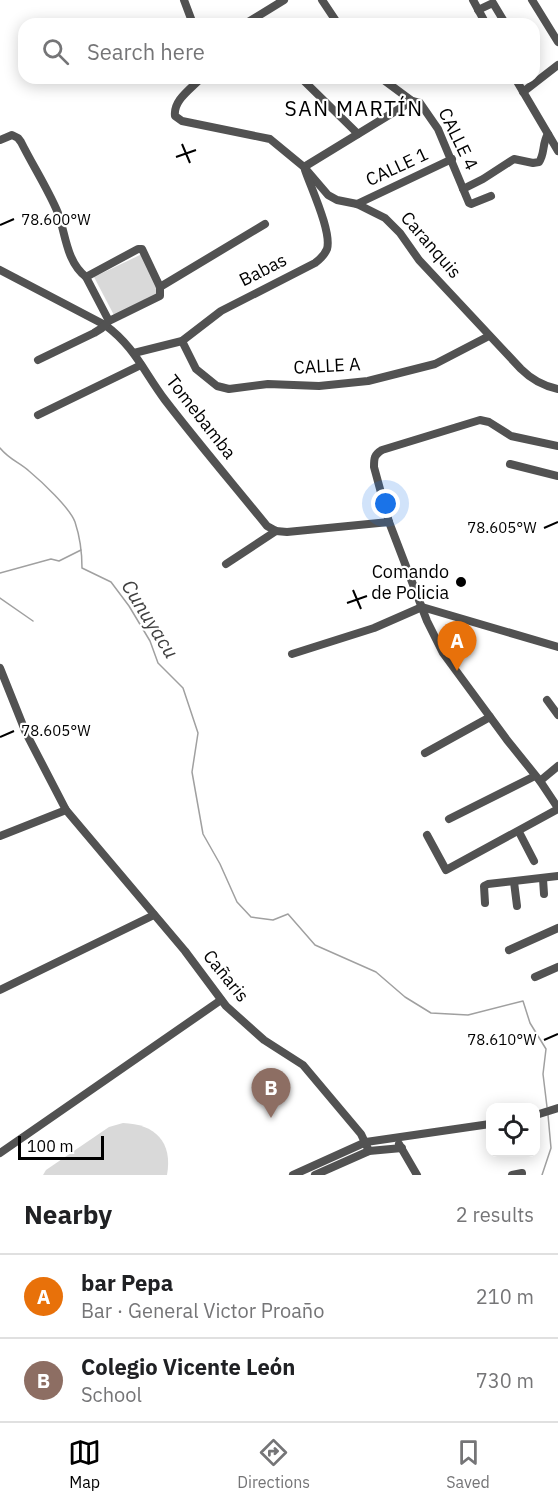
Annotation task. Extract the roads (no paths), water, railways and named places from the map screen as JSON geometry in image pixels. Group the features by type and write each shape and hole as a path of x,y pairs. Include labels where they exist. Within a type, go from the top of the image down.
{"street":[{"path":"184,0 191,18"},
{"path":"255,18 284,0"},
{"path":"322,0 334,18"},
{"path":"473,0 483,18"},
{"path":"532,0 558,42"},
{"path":"478,10 493,3 502,18"},
{"path":"540,79 558,65"},
{"name":"Caranquis","path":"195,84 177,102 174,108 175,116 182,121 213,129 270,139 304,167 328,195 380,214 393,225 419,260 531,379 558,389"},
{"path":"307,84 358,134"},
{"name":"CALLE 4","path":"389,84 412,101 420,103 438,129 468,201 471,204 491,196"},
{"path":"518,84 558,151"},
{"path":"523,92 533,84"},
{"path":"304,167 412,101"},
{"path":"0,140 12,135 21,142 58,213 68,250 78,269 86,277 107,323"},
{"path":"463,189 514,159 539,162 542,158 543,141 548,135"},
{"name":"CALLE 1","path":"357,204 452,159"},
{"name":"Babas","path":"134,353 182,341 221,311 315,263 327,249 327,230 304,167"},
{"path":"160,287 265,224"},
{"path":"38,360 94,333 107,323 161,294 160,287 142,249 86,277"},
{"name":"Tomebamba","path":"0,270 107,323 134,353 154,385 184,424 267,526 276,531"},
{"name":"CALLE A","path":"182,341 196,369 217,386 229,389 268,384 319,386 368,381 435,364 489,336"},
{"path":"38,415 141,365"},
{"path":"427,835 446,870 558,809 538,778 443,653 422,607 389,522 374,467 374,458 376,454 480,420 489,422 511,436 558,446"},
{"path":"510,464 558,477"},
{"path":"226,564 276,531 287,532 389,522"},
{"path":"292,654 374,628 422,607 558,647"},
{"name":"Cañaris","path":"0,668 26,733 66,810 154,915 221,1000 255,1032 303,1065 367,1147"},
{"path":"547,700 558,715"},
{"path":"425,753 490,717"},
{"path":"449,819 538,778 558,766"},
{"path":"0,836 66,810"},
{"path":"519,832 534,861"},
{"path":"485,903 484,886 488,884 558,876"},
{"path":"543,879 544,894"},
{"path":"514,882 517,906"},
{"path":"0,990 154,915"},
{"path":"509,950 558,928"},
{"path":"535,977 558,967"},
{"path":"0,1153 221,1000"},
{"path":"540,1114 558,1108"},
{"path":"293,1175 396,1138 486,1125"},
{"path":"396,1138 417,1175"},
{"path":"315,1175 367,1147 402,1148"},
{"path":"512,1175 522,1173"}],"waterway":[{"name":"Cunuyacu","path":"0,448 41,481 72,516 78,533 82,568 111,582 150,641 158,663 183,688 198,733 192,772 203,834 237,902 251,917 273,920 288,914 315,945 376,972 405,997 431,1013 468,1015 523,1001 530,1023 546,1049 543,1074 547,1107"},
{"path":"0,573 51,559 59,561 81,550"},
{"path":"0,598 33,621"},
{"name":"Cunuyacu","path":"542,1175 551,1148 548,1115"}],"place":[{"name":"Comando de Policia","path":"461,582"},
{"name":"bar Pepa","path":"457,671"},
{"name":"Colegio Vicente León","path":"271,1118"}],"district":[{"name":"SAN MARTÍN","path":"354,109"}]}
